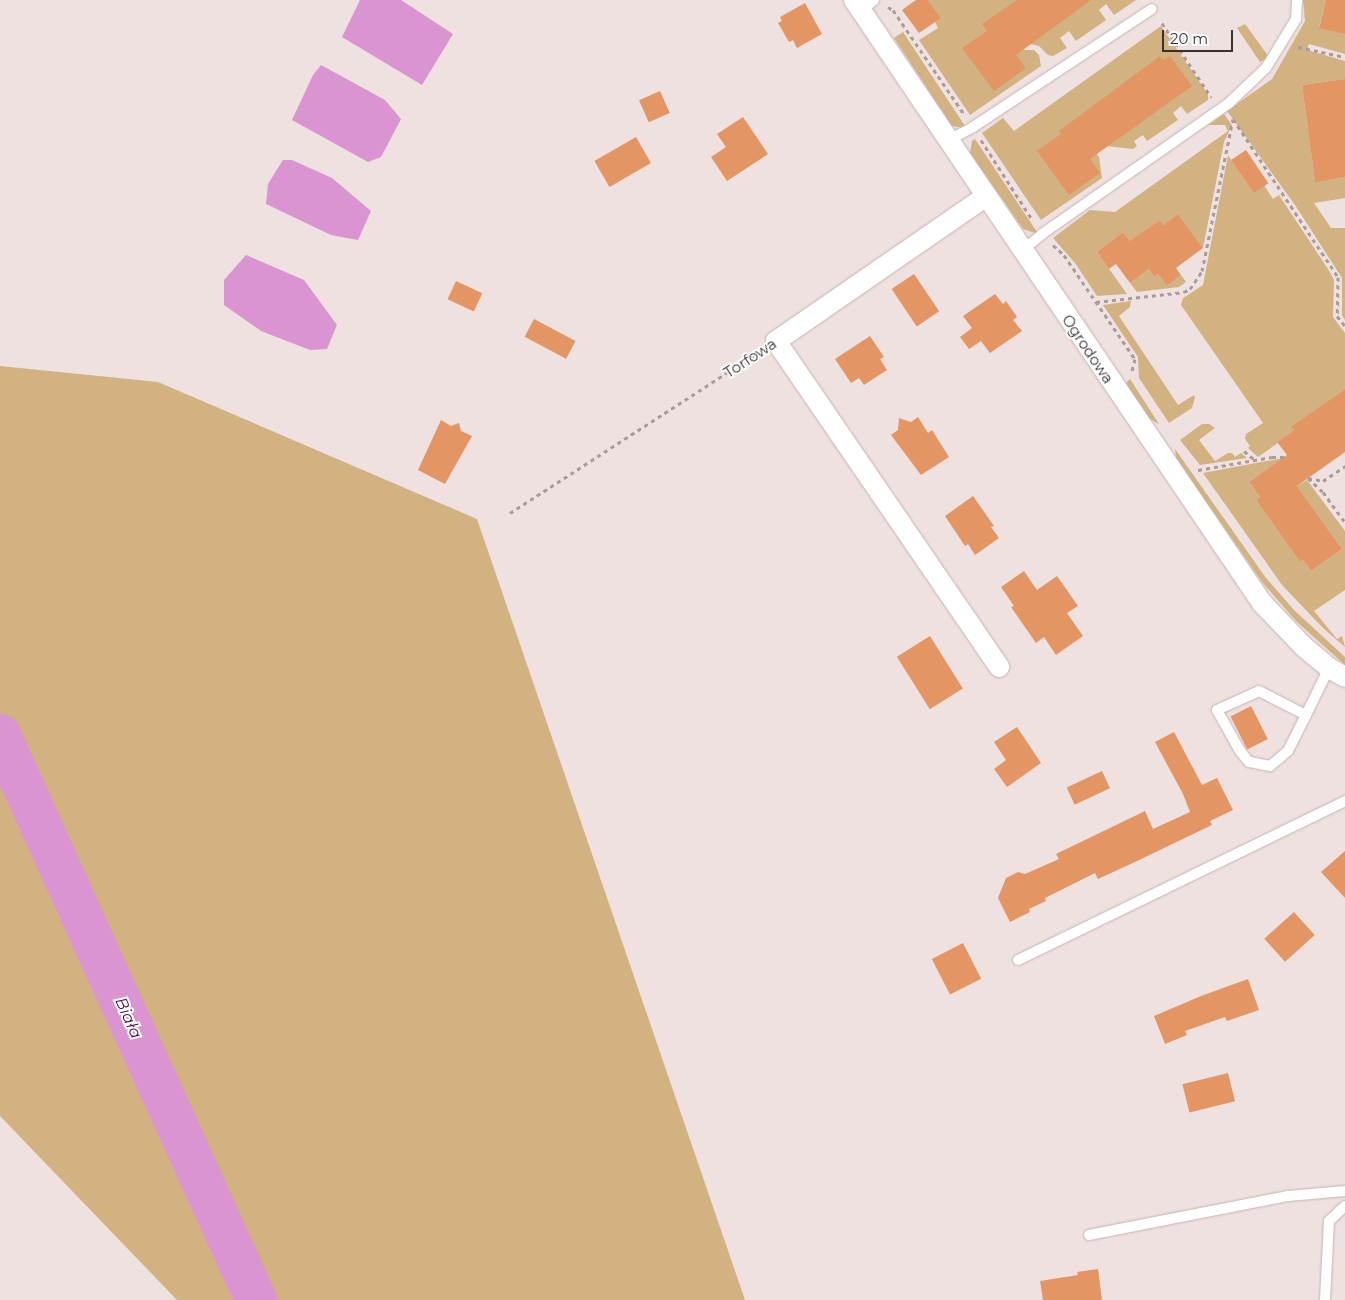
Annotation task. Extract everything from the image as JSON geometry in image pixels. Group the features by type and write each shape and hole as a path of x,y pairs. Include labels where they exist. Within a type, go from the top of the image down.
{"street":[{"name":"Ogrodowa","path":"863,4 985,197 1262,603 1303,646 1337,672"},
{"name":"Torfowa","path":"776,341 985,197"},
{"path":"776,341 999,667"}],"lane":[{"path":"1022,251 1042,234 1220,110 1266,68 1296,19 1297,0"},
{"path":"948,140 973,127 1152,9"},
{"path":"1306,715 1259,691 1217,710 1240,751 1249,762 1270,766 1288,751 1306,715 1337,672"},
{"path":"1018,960 1345,801"},
{"path":"1089,1235 1288,1196 1345,1191"},
{"path":"1324,1300 1328,1221 1345,1206"}],"path":[{"path":"885,5 893,10 973,127 1042,234 1064,255 1135,359 1131,376"},
{"path":"1152,9 1220,110"},
{"path":"1293,54 1298,47 1345,57"},
{"path":"1096,302 1184,292 1190,289 1202,271 1233,119 1240,113"},
{"path":"1233,119 1338,277 1337,316 1345,326"},
{"name":"Torfowa","path":"510,513 776,341"},
{"path":"1244,451 1255,460"},
{"path":"1200,478 1194,470 1284,457"},
{"path":"1345,466 1323,481 1308,478 1323,492 1345,522"},
{"path":"1341,517 1345,514"}],"shaded area":[{"path":"360,0 401,0 453,34 422,85 342,37"},
{"path":"928,0 1136,0 1114,15 1106,4 1099,10 1106,20 1076,41 1069,31 1060,38 1067,48 1053,56 1048,55 1039,46 1026,43 1024,50 1034,50 1039,55 1041,66 970,115 919,40 938,28 935,22 941,18"},
{"path":"1303,0 1326,0 1319,27 1345,34 1345,54 1309,44 1307,50 1345,61 1345,79 1302,85 1315,181 1345,177 1345,198 1314,203 1331,228 1345,228 1345,320 1342,315 1342,278 1295,205 1227,111 1272,79 1305,21"},
{"path":"1245,24 1269,57 1260,62 1237,28"},
{"path":"1161,26 1208,94 1208,100 1187,114 1181,106 1173,113 1178,120 1147,141 1143,135 1134,141 1137,146 1133,149 1097,145 1095,152 1099,157 1102,178 1041,220 982,133 1003,118 1014,131"},
{"path":"903,32 965,126 964,128 952,126 894,38"},
{"path":"321,65 385,100 401,119 381,157 368,162 292,120 313,75"},
{"path":"1224,114 1232,125 1224,142 1203,248 1178,214 1163,225 1160,220 1142,233 1134,246 1123,232 1097,252 1127,294 1097,296 1075,263 1053,238 1090,210 1115,212 1228,131 1225,125 1208,125"},
{"path":"975,139 1037,232 1023,229 970,153 972,141"},
{"path":"1228,155 1253,193 1264,185 1273,199 1279,195 1328,269 1334,280 1333,317 1345,333 1345,389 1292,427 1294,430 1258,457 1248,448 1250,446 1245,439 1246,434 1263,423 1181,305 1183,298 1203,285"},
{"path":"283,160 292,160 332,178 371,211 358,240 331,235 266,204 268,184"},
{"path":"246,255 304,280 337,325 327,349 310,350 261,331 224,305 224,280"},
{"path":"1149,269 1154,277 1158,274 1167,286 1181,275 1186,282 1179,287 1137,292 1130,283"},
{"path":"1131,301 1130,307 1119,316 1178,405 1194,395 1195,397 1192,408 1169,423 1139,378 1138,357 1103,305"},
{"path":"0,366 158,382 477,519 745,1300 177,1300 0,1116"},
{"path":"1130,379 1159,424 1150,419 1126,383"},
{"path":"1202,424 1209,424 1215,428 1199,440 1215,461 1228,453 1232,453 1235,457 1241,453 1247,458 1200,465 1180,440"},
{"path":"1175,449 1266,578 1294,610 1345,657 1345,665 1297,622 1262,582 1176,458"},
{"path":"1283,458 1249,482 1260,497 1256,500 1300,562 1303,560 1311,571 1342,549 1297,486 1307,480 1345,531 1345,590 1314,611 1337,639 1342,636 1345,647 1323,628 1282,585 1203,473"}],"building":[{"path":"916,0 928,0 941,18 919,33 902,10"},
{"path":"1017,0 1091,0 1016,55 1026,68 994,91 962,48 987,31 982,24"},
{"path":"1326,0 1345,0 1345,34 1319,28"},
{"path":"805,3 822,34 797,48 793,40 789,42 778,23 782,21 780,17"},
{"path":"1160,56 1163,60 1170,56 1192,86 1090,159 1100,173 1069,195 1037,151 1061,134 1059,131"},
{"path":"1345,79 1345,177 1315,182 1302,85"},
{"path":"660,91 670,113 649,122 639,100"},
{"path":"743,117 768,154 727,181 711,157 726,147 717,134"},
{"path":"636,137 651,163 609,187 594,161"},
{"path":"1246,150 1268,183 1253,193 1231,160"},
{"path":"1178,214 1203,248 1176,268 1181,275 1167,286 1158,274 1154,277 1149,269 1130,283 1116,264 1109,269 1097,252 1123,232 1130,241 1160,220 1163,225"},
{"path":"914,274 939,311 917,326 892,289"},
{"path":"456,281 482,293 474,311 448,299"},
{"path":"995,294 1003,304 1006,301 1017,317 1013,320 1022,331 990,353 981,341 969,349 960,337 972,328 963,316"},
{"path":"534,319 575,341 566,359 525,337"},
{"path":"870,336 884,357 880,359 887,370 864,385 859,378 851,383 835,359"},
{"path":"1345,389 1345,452 1297,486 1342,549 1311,571 1303,560 1300,562 1256,500 1260,497 1249,482 1287,455 1277,442 1294,430 1291,427"},
{"path":"918,417 928,433 932,430 949,457 921,475 891,435 898,430 899,418 911,422"},
{"path":"441,420 451,426 459,423 461,431 472,436 445,484 418,470"},
{"path":"973,496 994,526 991,527 999,538 975,555 968,544 965,546 945,516"},
{"path":"1024,571 1037,590 1057,576 1078,606 1067,613 1083,636 1056,655 1044,637 1036,643 1011,607 1014,606 1001,587"},
{"path":"930,636 963,689 930,709 897,657"},
{"path":"1251,706 1268,739 1247,749 1231,716"},
{"path":"1017,727 1041,763 1007,787 994,769 1006,760 994,742"},
{"path":"1174,732 1202,785 1217,778 1233,810 1210,821 1212,825 1137,861 1098,879 1095,873 1045,898 1046,901 1029,909 1030,912 1010,922 998,898 1006,878 1018,872 1025,874 1059,859 1056,854 1145,811 1153,829 1190,812 1183,794 1155,742"},
{"path":"1102,771 1110,788 1075,805 1067,787"},
{"path":"1345,851 1345,898 1321,872"},
{"path":"1294,912 1315,935 1285,962 1264,939"},
{"path":"963,943 981,979 950,995 932,959"},
{"path":"1248,979 1259,1010 1227,1021 1225,1017 1185,1031 1187,1035 1165,1044 1154,1016"},
{"path":"1228,1073 1235,1101 1189,1113 1182,1084"},
{"path":"1098,1269 1102,1300 1043,1300 1040,1281 1078,1275 1077,1272"}],"waterway":[{"name":"Biała","path":"0,735 256,1300"}]}
